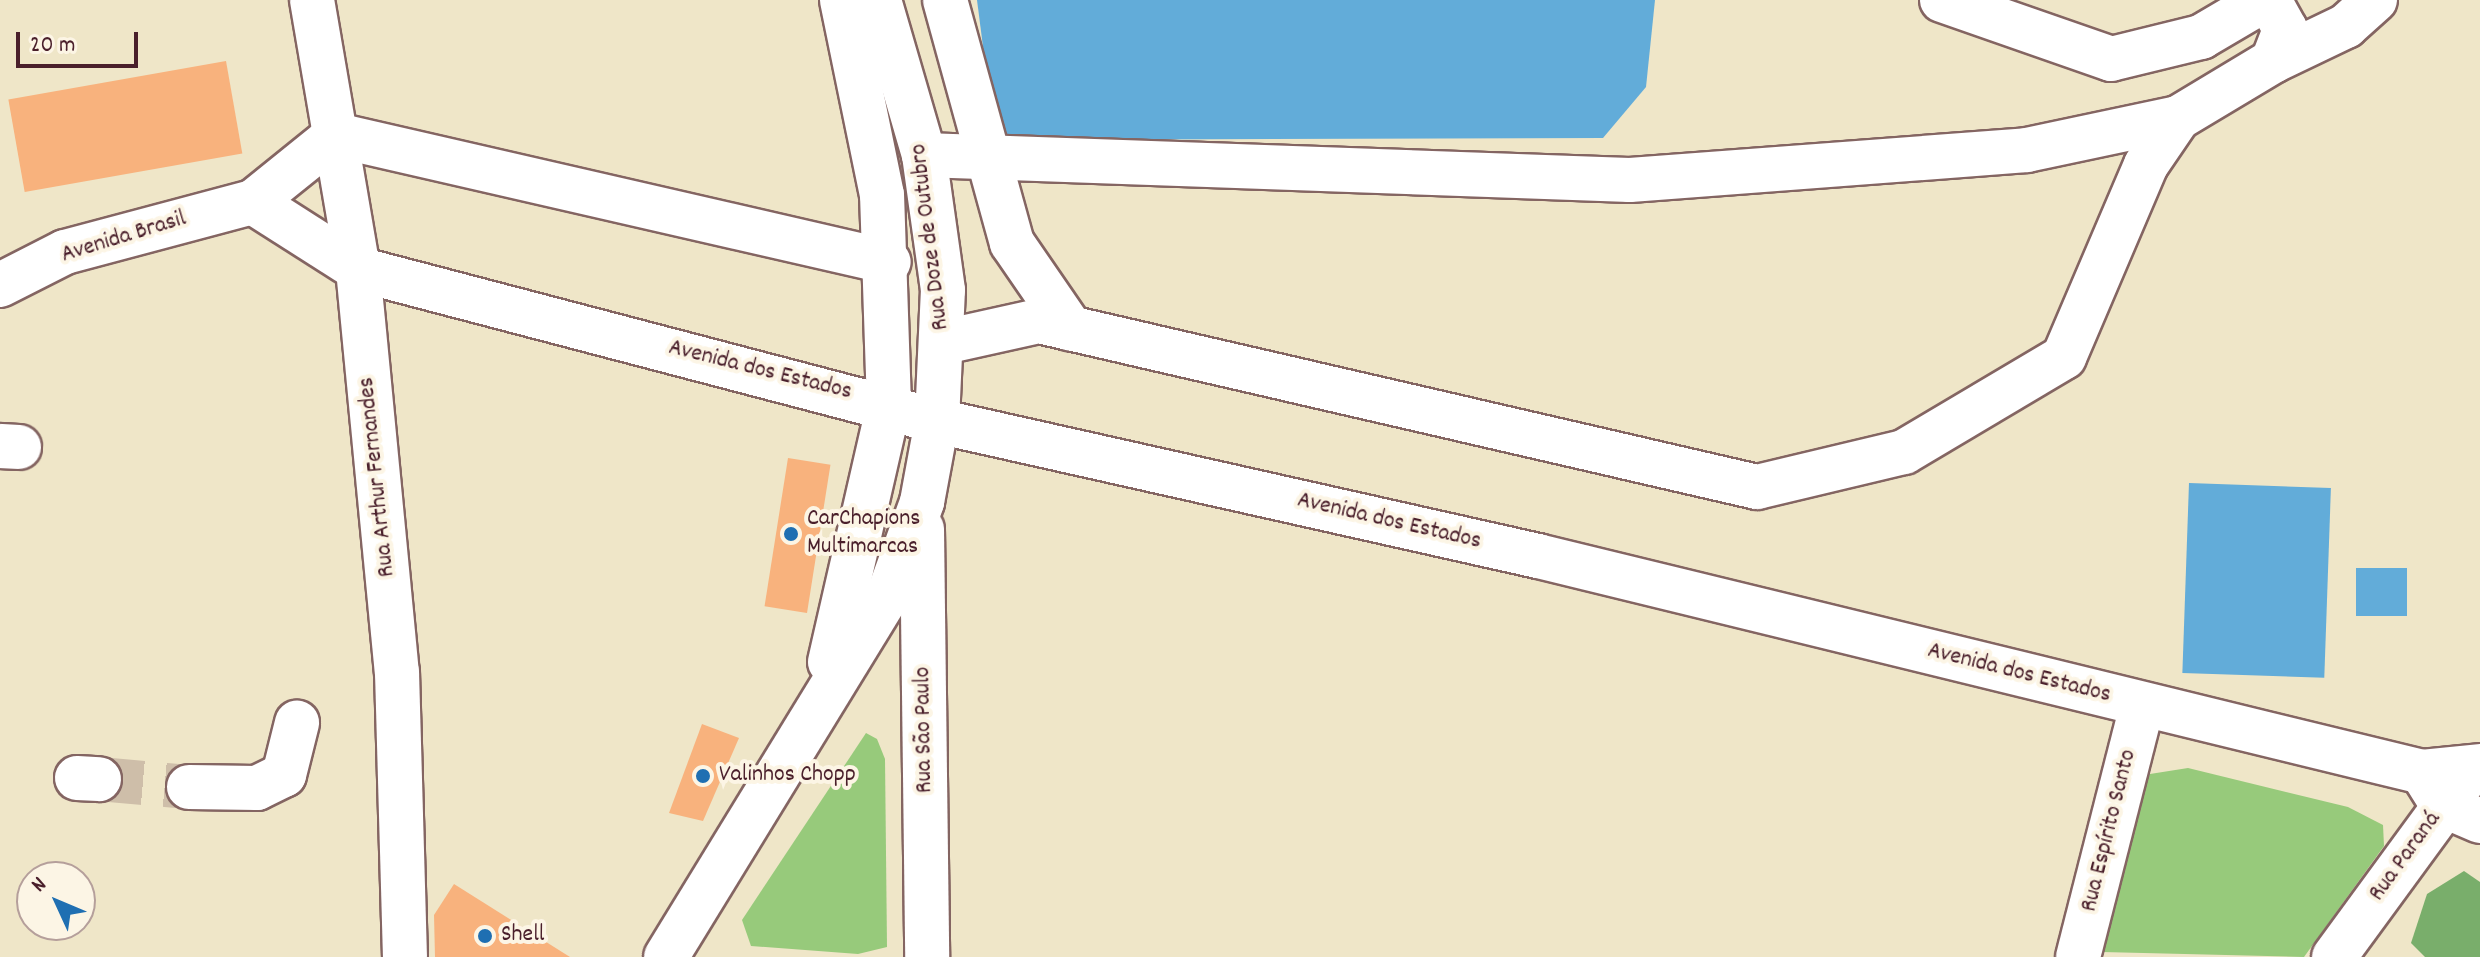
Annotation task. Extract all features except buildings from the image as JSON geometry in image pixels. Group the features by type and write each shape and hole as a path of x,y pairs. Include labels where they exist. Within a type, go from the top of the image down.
{"main road":[{"name":"Rua Arthur Fernandes","path":"312,0 358,269 397,672 405,957"},
{"name":"Rua Doze de Outubro","path":"823,692 889,405 889,262 860,64 842,0"},
{"name":"Rua Doze de Outubro","path":"666,957 823,692 890,591 922,502 937,421 944,342 924,155 879,0"},
{"path":"945,0 1012,243 1071,329"},
{"path":"1942,0 2111,59 2201,37 2266,0 2285,29 2273,61"},
{"path":"924,155 987,161 1630,180 2027,150 2178,118 2273,61 2346,26 2375,0"},
{"path":"944,342 1039,321 1757,487 1904,452 2064,357 2146,165 2178,118"},
{"name":"Avenida Brasil","path":"0,285 65,252 253,202 336,135"},
{"path":"336,135 889,262"},
{"path":"253,202 358,269"},
{"name":"Avenida dos Estados","path":"358,269 889,405 937,421 1538,556 2142,705 2448,800 2478,763"},
{"name":"Rua São Paulo","path":"922,502 927,957"},
{"name":"Rua Espírito Santo","path":"2078,957 2142,705"},
{"path":"189,787 257,788 284,775 297,723"},
{"name":"Rua Paraná","path":"2334,957 2448,800"}],"green space":[{"path":"866,733 877,739 885,759 887,947 858,954 751,946 742,920"},
{"path":"2188,768 2348,807 2383,825 2384,846 2304,957 2102,952 2130,805 2150,774"},
{"path":"2464,871 2480,882 2480,957 2425,957 2411,943 2427,894"}],"water":[{"path":"977,0 1655,0 1646,87 1603,138 995,140"},
{"path":"2189,483 2331,488 2324,678 2182,673"},
{"path":"2356,568 2407,568 2407,616 2356,616"}],"tunnel":[{"path":"99,779 189,787"}],"place":[{"name":"CarChapions Multimarcas","path":"791,534"},
{"name":"Valinhos Chopp","path":"703,776"},
{"name":"Shell","path":"485,936"}]}
